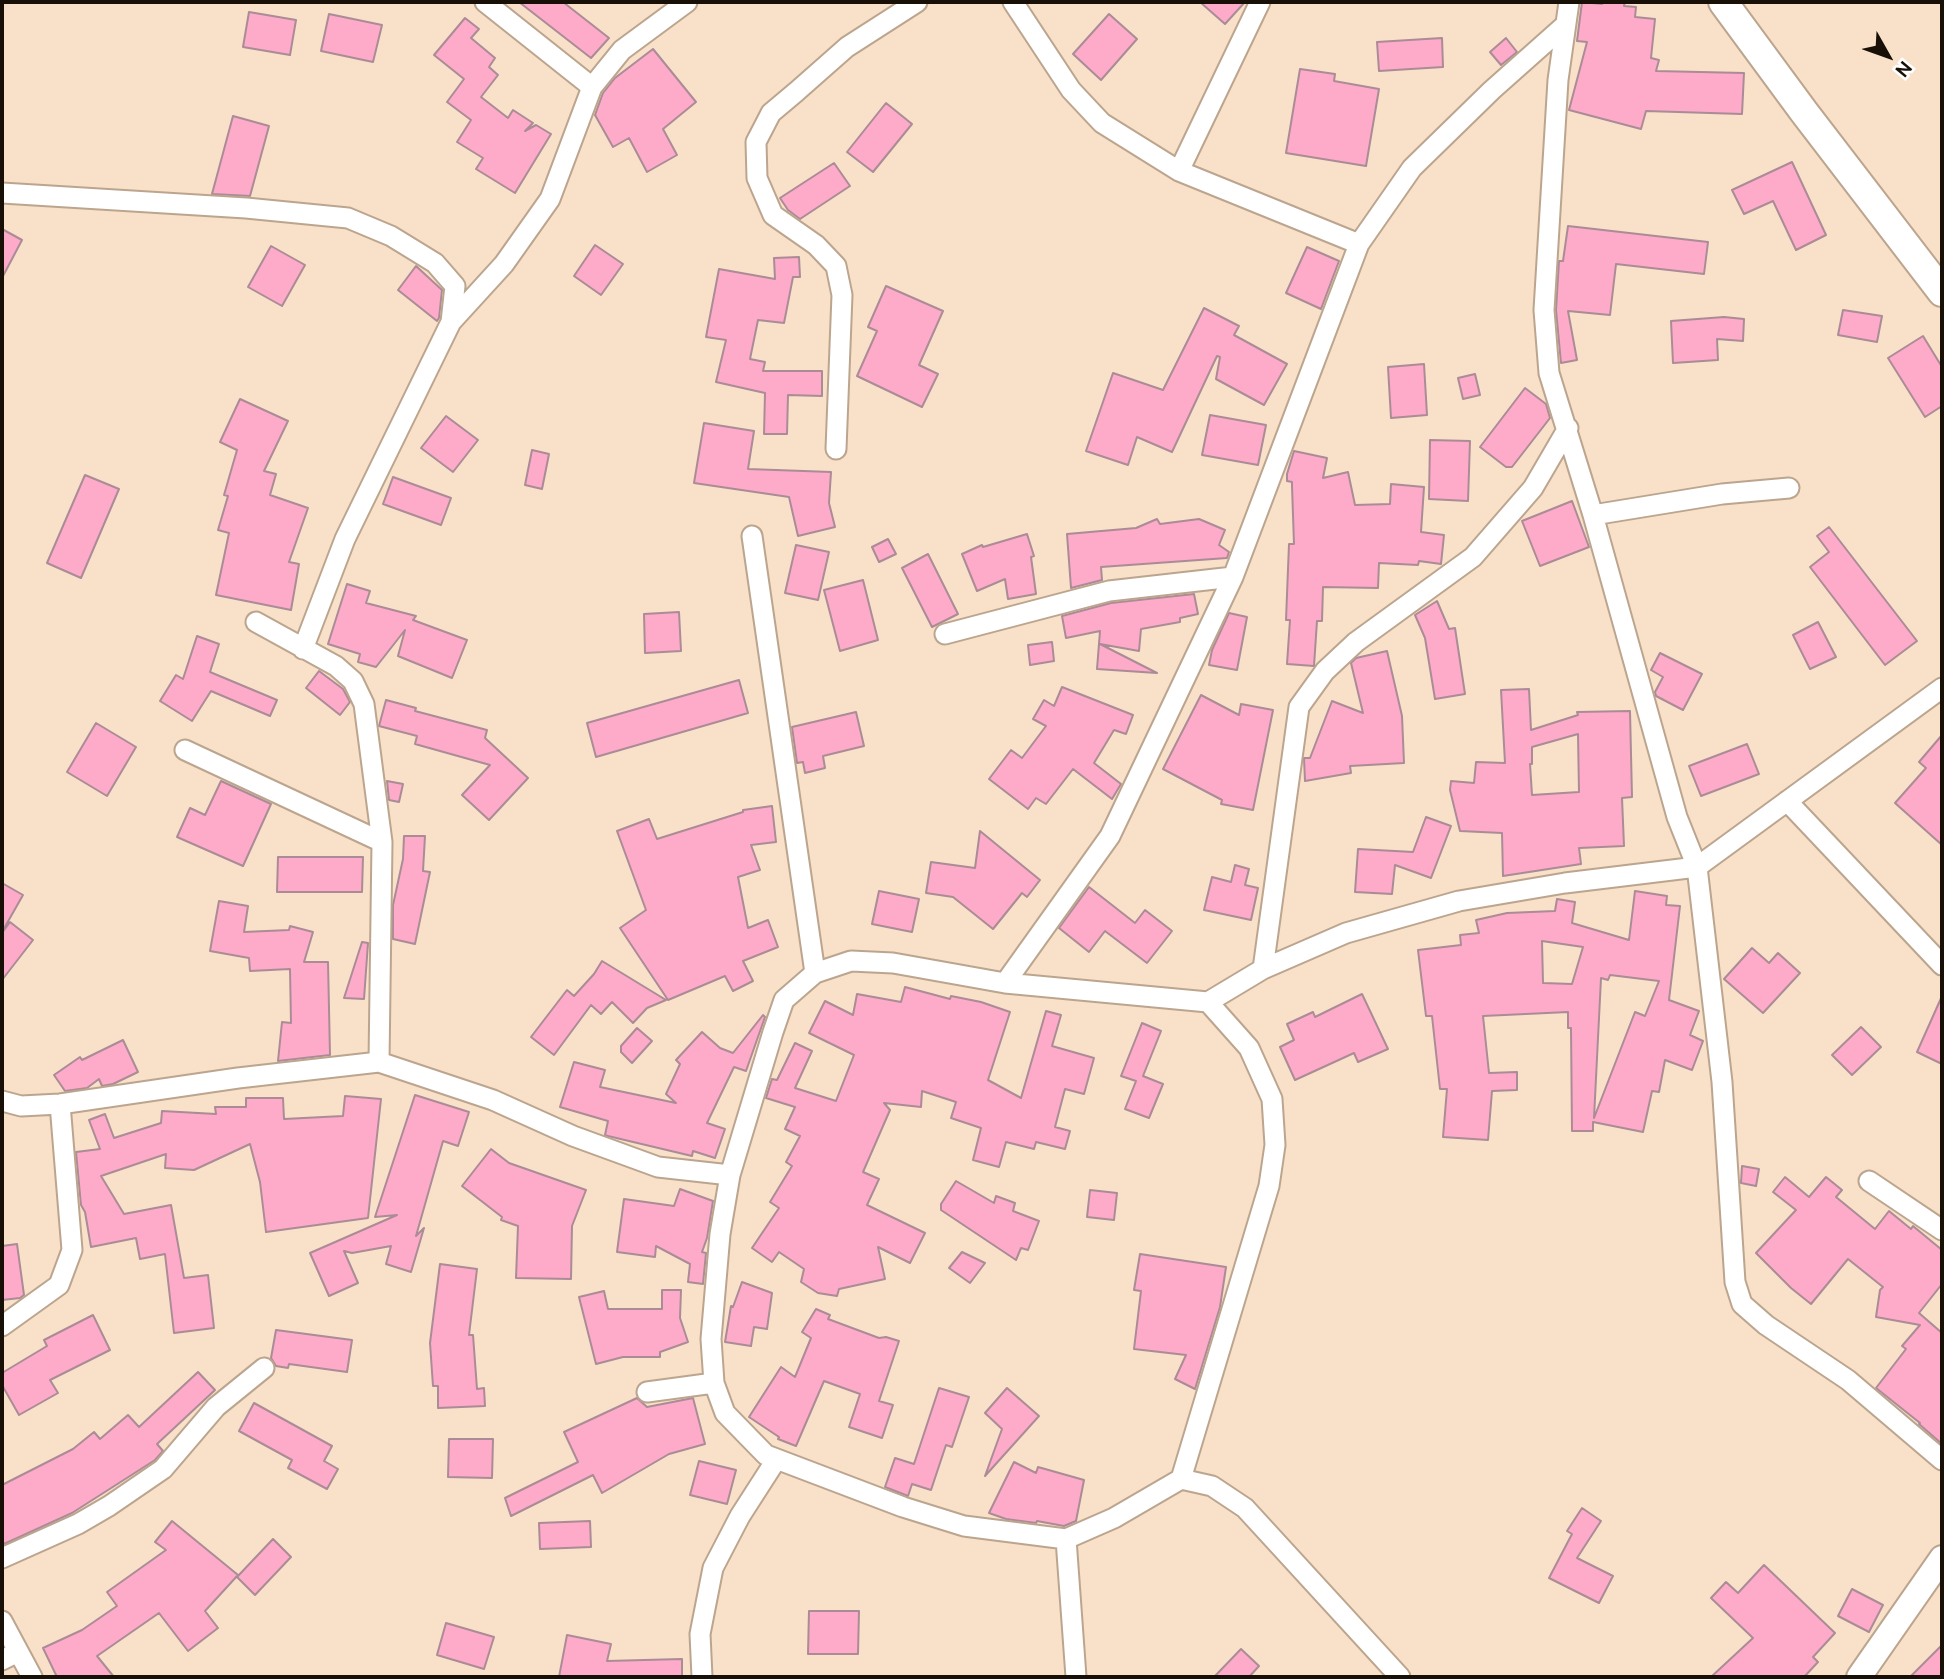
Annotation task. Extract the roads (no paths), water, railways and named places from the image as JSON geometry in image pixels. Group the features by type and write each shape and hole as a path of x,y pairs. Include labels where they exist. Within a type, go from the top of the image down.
{"main road":[{"path":"1723,2 1942,292"}],"street":[{"path":"485,2 592,87"},
{"path":"303,649 345,539 451,322 504,264 550,199 592,87 622,50 687,2"},
{"path":"836,449 842,295 836,266 816,245 773,215 757,178 755,142 771,113 847,47 917,2"},
{"path":"1013,2 1071,90 1102,123 1179,171 1359,244"},
{"path":"1179,171 1260,2"},
{"path":"1569,2 1558,80 1544,310 1549,373 1568,428 1677,817 1697,867 1723,1082 1735,1282 1742,1304 1766,1325 1848,1381 1942,1460"},
{"path":"1005,983 1110,836 1233,578 1359,244 1412,168 1492,90 1564,26"},
{"path":"2,193 246,208 348,218 391,236 435,263 455,286 451,322"},
{"path":"1263,969 1299,707 1325,671 1356,642 1473,557 1533,488 1568,428"},
{"path":"1593,515 1722,494 1789,488"},
{"path":"752,536 815,973"},
{"path":"945,634 1109,591 1233,578"},
{"path":"256,622 336,666 353,681 363,704 382,842 379,1062"},
{"path":"1400,1677 1245,1508 1212,1486 1181,1479 1114,1518 1066,1539 964,1526 903,1507 776,1460 766,1455 725,1413 714,1383 711,1339 720,1234 730,1175 785,1000 815,973 851,961 893,963 1005,983 1208,1002 1263,969 1346,933 1459,901 1565,883 1697,867 1942,688"},
{"path":"186,750 382,842"},
{"path":"1787,801 1942,965"},
{"path":"1181,1479 1269,1186 1275,1145 1272,1099 1248,1048 1208,1002"},
{"path":"2,1101 21,1106 60,1104 238,1078 379,1062 493,1100 573,1136 658,1167 730,1175"},
{"path":"2,1326 59,1284 72,1250 60,1104"},
{"path":"1870,1181 1942,1230"},
{"path":"2,1558 78,1524 163,1469 216,1408 264,1368"},
{"path":"647,1392 714,1383"},
{"path":"702,1677 700,1634 713,1569 740,1516 776,1460"},
{"path":"1066,1539 1076,1677"},
{"path":"1859,1677 1942,1558"},
{"path":"2,1621 10,1656 32,1677"}]}
